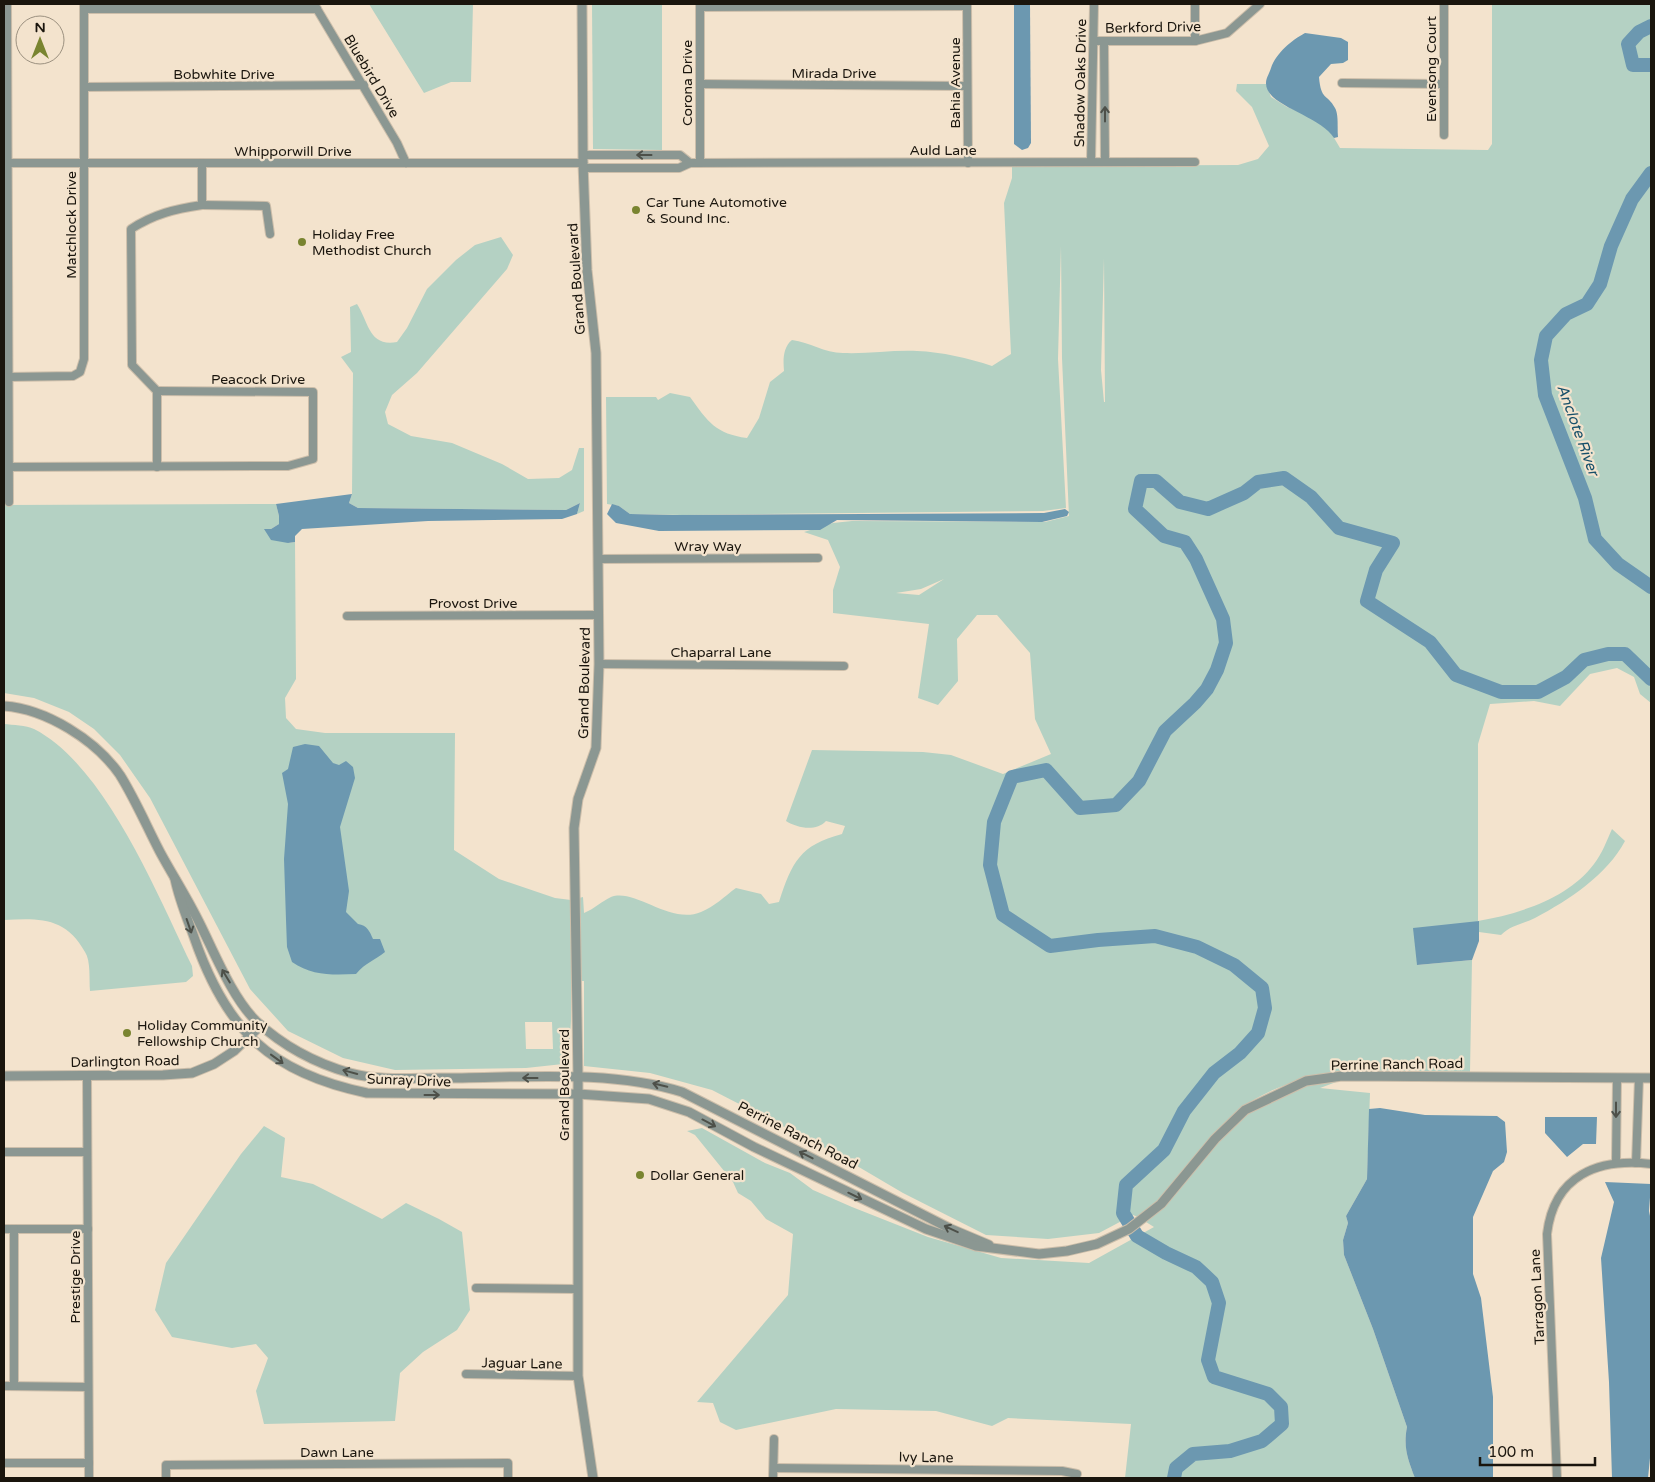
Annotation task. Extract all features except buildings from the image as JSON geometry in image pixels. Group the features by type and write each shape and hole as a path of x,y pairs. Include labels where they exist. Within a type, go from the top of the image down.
{"street":[{"path":"7,4 6,236 8,377 6,467 9,502"},
{"name":"Grand Boulevard","path":"582,4 583,162 587,270 596,354 599,664 596,748 578,799 574,828 578,1078 576,1289 578,1376 592,1478"},
{"name":"Shadow Oaks Drive","path":"1091,162 1091,48 1094,40 1094,4"},
{"path":"1195,4 1195,41"},
{"name":"Berkford Drive","path":"1094,40 1195,41 1227,33 1260,4"},
{"name":"Evensong Court","path":"1444,4 1444,135"},
{"path":"700,5 967,5"},
{"name":"Corona Drive","path":"700,5 700,163"},
{"name":"Bahia Avenue","path":"967,5 968,163"},
{"path":"84,7 315,7"},
{"name":"Matchlock Drive","path":"8,377 73,376 80,372 84,359 84,7"},
{"name":"Bluebird Drive","path":"315,7 364,85 397,143 406,163"},
{"name":"Shadow Oaks Drive","path":"1104,40 1105,162"},
{"path":"1342,83 1444,84"},
{"name":"Mirada Drive","path":"700,84 967,86"},
{"name":"Bobwhite Drive","path":"84,87 364,85"},
{"name":"Auld Lane","path":"583,162 680,155 690,163"},
{"name":"Whipporwill Drive","path":"6,163 583,162"},
{"name":"Auld Lane","path":"583,162 679,168 690,163 1195,162"},
{"path":"202,163 202,205"},
{"path":"157,467 158,391 132,365 131,229 150,217 177,209 202,205 266,206 270,234"},
{"name":"Peacock Drive","path":"6,467 288,466 313,459 313,392 158,391"},
{"name":"Wray Way","path":"598,559 818,558"},
{"name":"Provost Drive","path":"347,616 599,615"},
{"name":"Chaparral Lane","path":"599,664 844,666"},
{"name":"Sunray Drive","path":"4,706 45,715 80,735 119,774 195,914 218,961 247,1010 274,1036 312,1060 352,1073 388,1078 578,1078"},
{"name":"Sunray Drive","path":"175,879 212,985 234,1020 250,1036 290,1068 336,1086 367,1093 578,1094"},
{"name":"Darlington Road","path":"4,1076 192,1073 214,1064 250,1036 261,1024"},
{"name":"Prestige Drive","path":"87,1076 89,1478"},
{"name":"Perrine Ranch Road","path":"578,1094 649,1099 672,1106 926,1229 976,1246 1039,1254 1067,1251 1111,1238 1146,1217 1161,1204 1215,1139 1245,1110 1306,1081 1342,1076 1651,1078"},
{"name":"Perrine Ranch Road","path":"578,1078 629,1080 661,1085 682,1092 924,1216 996,1248"},
{"path":"1616,1078 1616,1163"},
{"path":"1632,1162 1639,1078"},
{"path":"4,1152 88,1152"},
{"name":"Tarragon Lane","path":"1557,1478 1547,1226 1555,1203 1571,1183 1593,1169 1616,1163 1651,1164"},
{"path":"4,1229 88,1229"},
{"path":"14,1229 14,1386"},
{"path":"476,1288 576,1289"},
{"name":"Jaguar Lane","path":"466,1374 578,1376"},
{"path":"4,1386 88,1387"},
{"path":"774,1439 774,1478"},
{"path":"4,1463 89,1463"},
{"name":"Dawn Lane","path":"166,1478 166,1465 508,1463 508,1478"},
{"name":"Ivy Lane","path":"774,1468 1062,1470 1077,1474"}],"green space":[{"path":"369,4 473,4 471,82 451,82 424,93"},
{"path":"592,4 662,4 662,150 593,149"},
{"path":"1492,4 1651,4 1651,703 1640,694 1634,677 1617,668 1590,674 1560,706 1534,701 1490,704 1478,744 1478,921 1417,965 1472,960 1470,1072 1354,1072 1326,1075 1299,1081 1272,1091 1245,1105 1233,1115 1149,1208 1138,1217 1133,1215 1099,1233 1048,1239 986,1235 903,1193 835,1153 712,1090 650,1073 584,1066 584,981 580,981 579,898 583,897 584,913 611,897 620,896 631,897 665,911 689,915 710,907 736,888 761,894 769,904 779,902 788,876 800,857 816,844 842,834 845,826 826,821 817,827 806,828 795,826 786,821 812,750 923,752 951,755 1003,774 1051,754 1035,719 1030,653 997,615 977,615 957,639 958,681 938,705 918,698 929,624 833,613 833,590 840,567 828,540 804,532 833,523 852,521 1045,522 1069,516 1062,358 1061,246 1058,359 1066,508 1043,511 630,514 619,506 607,504 606,397 656,397 658,400 670,393 690,397 708,420 720,430 747,438 759,418 770,382 784,371 785,350 792,340 836,353 926,352 974,360 992,366 1011,354 1004,203 1012,178 1012,166 1238,165 1258,159 1269,146 1252,107 1236,91 1237,84 1266,84 1271,97 1287,107 1306,114 1330,131 1340,148 1488,150 1492,144","holes":["1104,258 1105,402 1101,370","944,579 919,595 896,593 921,589"]},
{"path":"501,237 513,255 507,269 417,373 392,395 385,412 388,424 411,436 452,443 502,464 528,479 559,478 572,470 579,448 584,448 584,511 577,514 580,503 566,510 358,508 349,503 352,494 353,373 341,357 351,352 350,307 357,304 375,337 388,343 397,342 407,328 427,289 456,260 475,245"},
{"path":"276,504 279,524 271,529 288,543 295,542 296,679 285,698 286,718 296,729 325,733 455,733 454,850 499,879 555,898 571,900 571,1021 569,1055 563,1064 526,1068 395,1070 343,1058 288,1031 250,989 150,798 120,755 94,729 69,712 34,698 4,693 4,505","holes":["525,1022 552,1022 553,1049 526,1049"]},
{"path":"4,724 34,729 60,747 84,771 106,801 146,870 192,966 193,976 186,982 90,991 87,956 78,940 69,932 60,926 40,920 4,920"},
{"path":"1612,829 1625,841 1598,876 1574,895 1501,935 1479,932 1478,921 1525,909 1556,896 1571,887 1597,860"},
{"path":"1339,1081 1320,1088 1370,1093 1367,1179 1346,1216 1348,1223 1343,1240 1344,1255 1373,1329 1407,1427 1407,1453 1415,1478 1125,1478 1131,1424 1008,1418 992,1426 936,1411 836,1409 736,1430 720,1422 713,1403 697,1402 788,1295 793,1234 766,1219 751,1201 738,1193 733,1182 695,1135 687,1131 702,1128 765,1163 790,1173 813,1190 928,1237 1001,1258 1089,1263 1154,1227 1146,1222 1164,1207 1218,1143 1247,1113 1307,1086"},
{"path":"264,1126 285,1138 281,1177 313,1184 382,1219 406,1203 462,1232 470,1310 457,1330 423,1352 400,1373 395,1421 264,1424 256,1391 268,1358 256,1344 232,1348 172,1337 155,1310 166,1263 241,1154"}],"water":[{"path":"1014,4 1030,4 1031,143 1028,148 1022,150 1014,144"},
{"path":"1305,33 1341,38 1348,42 1348,60 1343,63 1331,64 1319,77 1321,90 1336,111 1338,137 1334,138 1327,130 1283,104 1268,91 1266,83 1273,62 1290,43"},
{"path":"352,494 349,503 358,508 566,510 580,503 577,514 562,519 428,521 302,529 295,536 295,542 288,543 271,540 264,529 271,529 279,524 276,504"},
{"path":"612,504 619,506 630,514 673,515 1044,513 1065,509 1069,512 1067,516 1042,522 837,520 820,530 659,531 616,523 607,514"},
{"path":"305,744 319,746 333,763 339,765 346,761 353,767 355,778 340,827 349,891 346,912 358,924 366,927 373,939 380,939 385,952 356,974 331,974 307,970 292,962 287,947 284,859 288,804 282,773 288,769 293,747"},
{"path":"1479,921 1479,941 1472,960 1417,965 1413,928"},
{"path":"1380,1108 1425,1115 1497,1116 1505,1122 1507,1152 1504,1162 1493,1171 1473,1217 1473,1274 1481,1298 1493,1397 1493,1478 1415,1478 1407,1453 1407,1427 1373,1329 1344,1255 1343,1240 1348,1223 1346,1216 1367,1179 1369,1109"},
{"path":"1545,1117 1597,1117 1596,1144 1583,1144 1567,1157 1545,1133"},
{"path":"1605,1182 1651,1184 1649,1211 1651,1221 1651,1448 1648,1478 1612,1478 1609,1382 1601,1258 1614,1202"}],"waterway":[{"name":"Anclote River","path":"1651,26 1639,32 1628,44 1633,65 1651,65"},
{"name":"Anclote River","path":"1651,173 1632,199 1611,246 1600,284 1587,304 1566,314 1546,336 1541,360 1545,395 1585,498 1595,539 1618,564 1651,587"},
{"name":"Anclote River","path":"1174,1478 1176,1468 1193,1454 1230,1451 1262,1441 1282,1424 1281,1407 1268,1394 1214,1377 1208,1360 1219,1303 1212,1282 1196,1267 1166,1253 1137,1236 1123,1213 1126,1185 1164,1150 1184,1111 1214,1073 1240,1053 1258,1033 1265,1008 1262,988 1234,965 1197,947 1155,936 1050,946 1003,915 990,865 994,822 1012,777 1046,770 1080,808 1116,805 1139,781 1165,731 1207,689 1217,670 1226,643 1223,619 1196,559 1185,542 1164,536 1135,509 1141,481 1156,481 1180,502 1208,509 1244,493 1258,482 1284,478 1311,497 1339,528 1393,543 1376,570 1367,601 1430,642 1456,675 1501,692 1538,692 1566,677 1584,660 1608,654 1625,654 1651,679"}],"place":[{"name":"Car Tune Automotive & Sound Inc.","path":"636,210"},
{"name":"Holiday Free Methodist Church","path":"302,242"},
{"name":"Holiday Community Fellowship Church","path":"127,1033"},
{"name":"Dollar General","path":"640,1175"}]}
